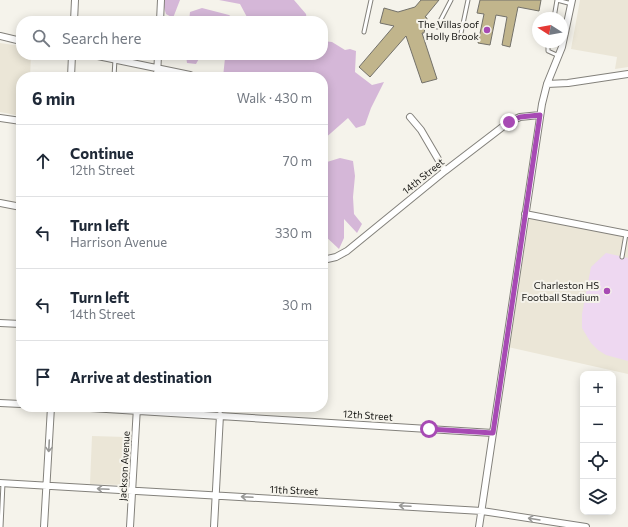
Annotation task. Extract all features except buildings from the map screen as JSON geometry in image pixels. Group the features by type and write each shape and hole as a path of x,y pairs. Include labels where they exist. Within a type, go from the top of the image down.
{"street":[{"path":"74,16 76,0"},
{"path":"160,16 161,0"},
{"path":"480,527 540,115 547,84 559,56 572,2"},
{"path":"0,36 16,40"},
{"path":"71,72 72,60"},
{"path":"120,60 176,72"},
{"path":"157,72 158,60"},
{"path":"547,84 568,83 628,74"},
{"name":"14th Street","path":"328,259 336,257 347,251 445,170 509,122 520,117 540,115"},
{"path":"410,117 421,130 445,170"},
{"path":"0,118 16,120"},
{"path":"0,203 16,206"},
{"path":"525,214 627,234"},
{"path":"0,323 16,324"},
{"path":"0,403 16,404"},
{"path":"44,527 51,412"},
{"name":"Jackson Avenue","path":"130,527 137,412"},
{"name":"12th Street","path":"178,412 493,433"},
{"path":"214,527 220,415"},
{"name":"11th Street","path":"2,483 482,511 586,527"}],"lane":[{"path":"364,32 371,0"},
{"path":"437,27 451,0"},
{"path":"460,38 468,0"},
{"path":"555,12 557,0 572,2"},
{"path":"548,48 548,51 559,56"},
{"path":"114,72 115,60"},
{"path":"622,257 627,234"},
{"path":"1,527 2,483"}],"shaded area":[{"path":"165,0 180,0 174,16 166,14 163,4"},
{"path":"219,0 294,0 306,16 246,16 240,4"},
{"path":"580,0 628,0 628,67 615,69 617,57 571,49"},
{"path":"202,8 230,16 190,16 190,12"},
{"path":"328,42 332,42 345,50 350,49 356,51 355,72 372,85 384,82 371,108 365,125 356,128 348,118 328,136 328,72 224,72 225,60 328,60"},
{"path":"0,43 16,45 16,60 31,60 30,72 16,72 16,115 0,112"},
{"path":"187,60 198,60 196,64 187,63"},
{"path":"340,158 353,161 355,176 353,197 354,214 362,224 357,233 344,219 344,238 339,249 328,239 328,162"},
{"path":"530,215 628,234 628,374 508,347"},
{"name":"Charleston HS Football Stadium","path":"606,253 628,258 628,361 606,355 598,350 591,343 582,328 582,314 591,267"},
{"path":"92,436 126,437 124,485 90,484"}],"place":[{"name":"The Villas oof Holly Brook","path":"487,30"},
{"name":"Charleston HS Football Stadium","path":"607,291"}],"route":[{"path":"429,429 493,433 540,115 520,117 509,122"}]}
